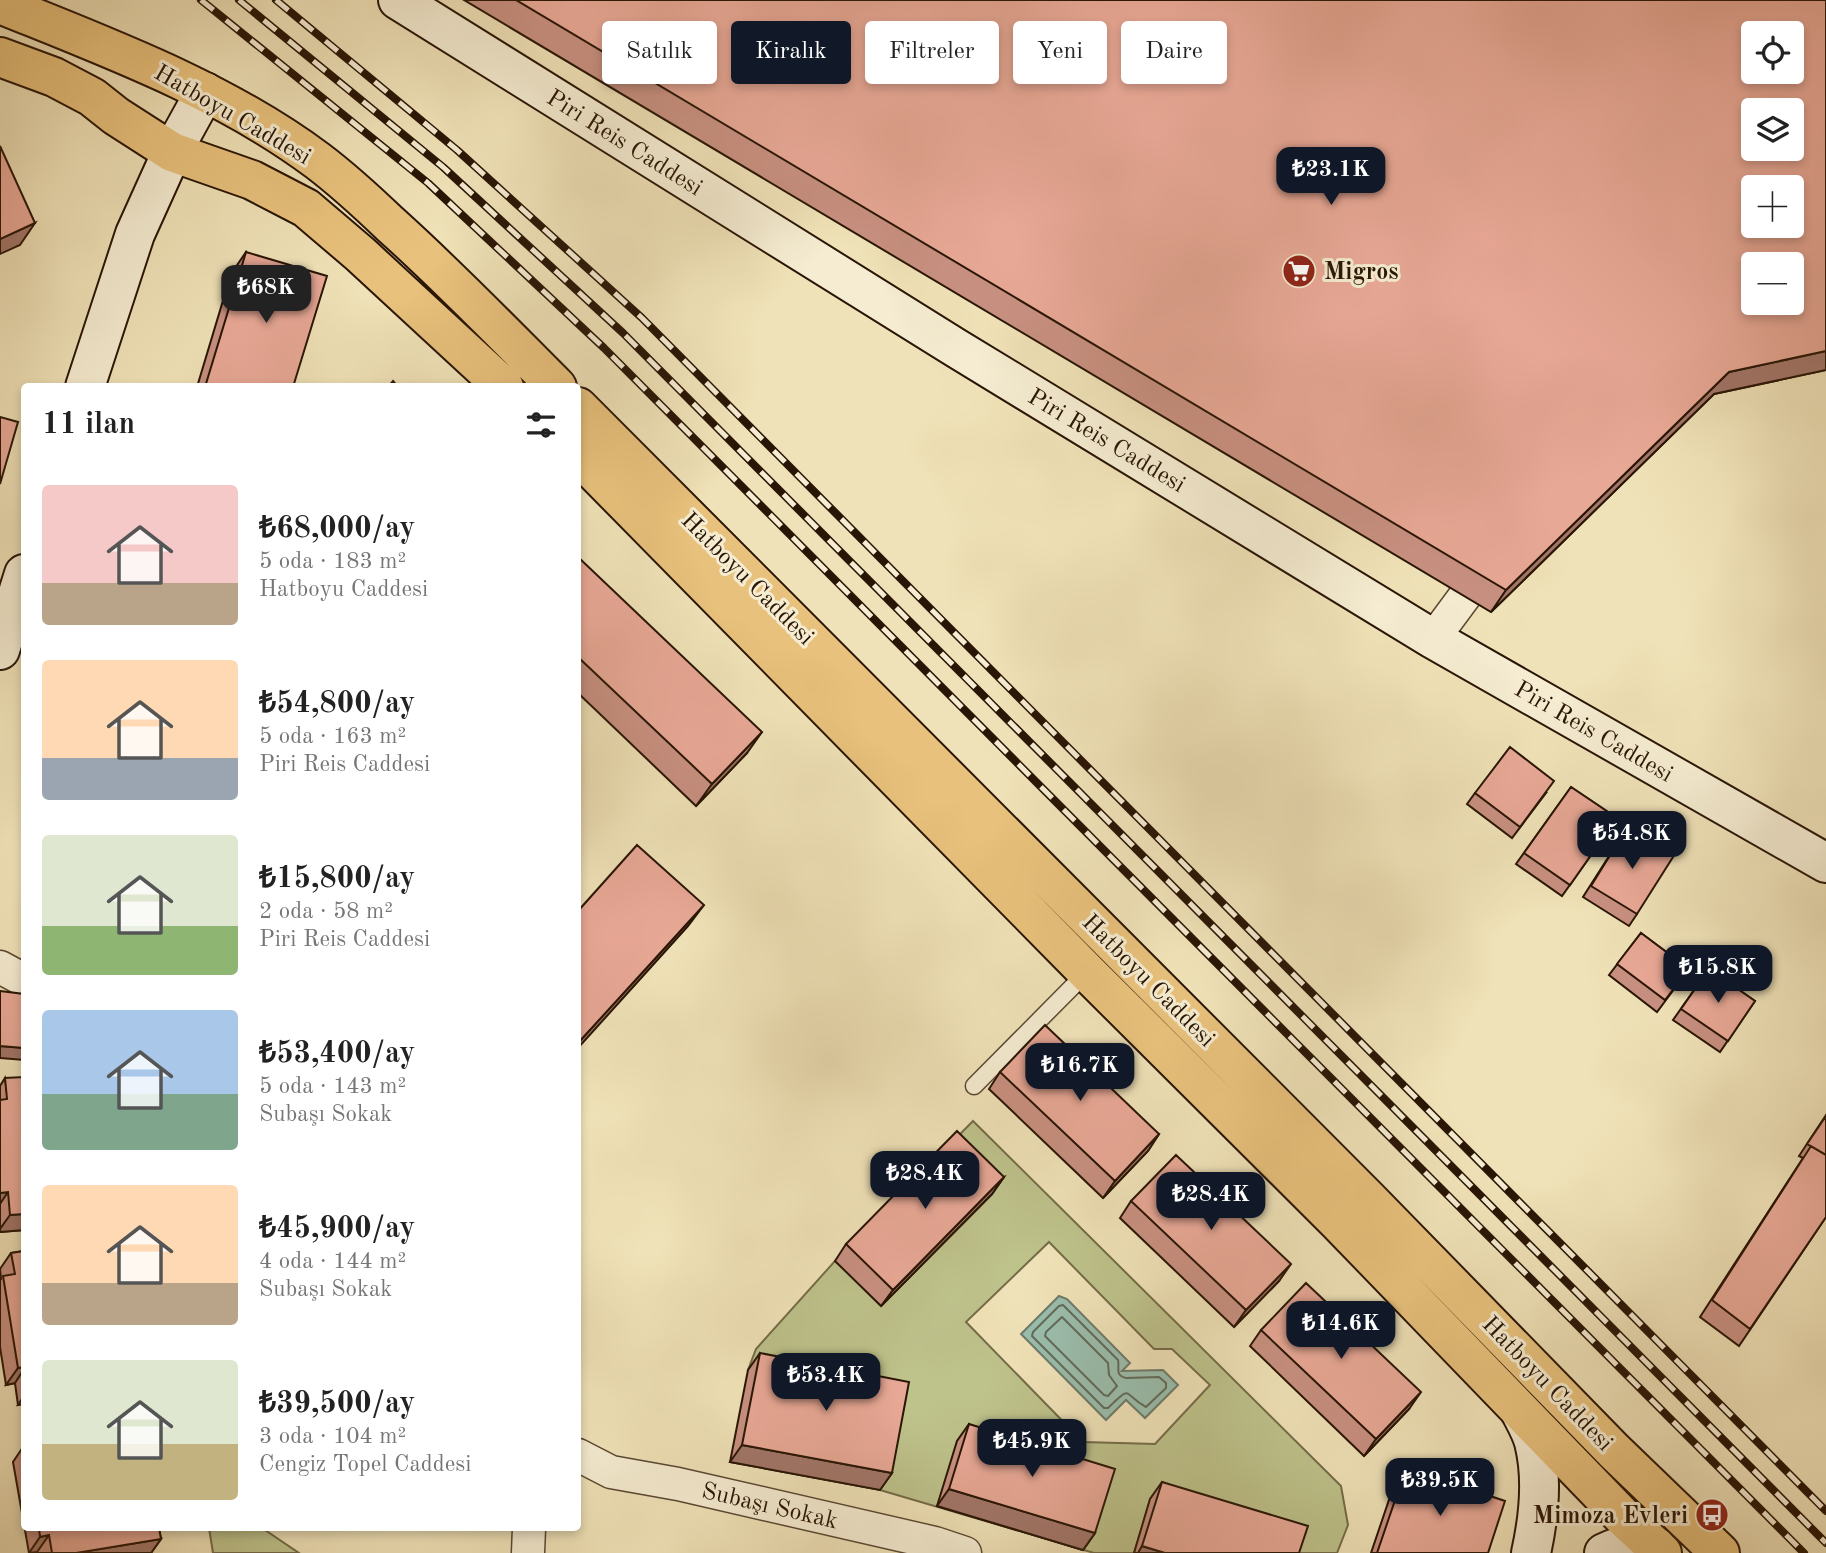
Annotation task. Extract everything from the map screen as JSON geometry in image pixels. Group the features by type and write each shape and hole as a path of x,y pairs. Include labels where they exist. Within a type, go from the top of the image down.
{"main road":[{"name":"Hatboyu Caddesi","path":"0,4 132,58 205,92 262,125 328,170 415,247 553,383"},
{"name":"Hatboyu Caddesi","path":"0,57 54,78 92,97 134,129 172,152 252,180 306,208 500,383"},
{"name":"Hatboyu Caddesi","path":"581,410 1100,958 1338,1222 1624,1518 1659,1550"},
{"name":"Hatboyu Caddesi","path":"581,458 1100,958 1368,1199 1614,1451 1720,1553"}],"street":[{"name":"Piri Reis Caddesi","path":"401,1 968,356 1433,639 1826,863"},
{"path":"86,383 135,234 172,152 205,92"},
{"path":"1433,639 1505,541"},
{"path":"0,650 21,584"},
{"path":"0,967 21,978"},
{"path":"1520,1411 1533,1441 1538,1468 1540,1495 1531,1553"},
{"name":"Subaşı Sokak","path":"581,1457 611,1472 678,1484 944,1550"},
{"path":"528,1553 529,1531"},
{"path":"1604,1553 1618,1546 1634,1544 1659,1550"}],"lane":[{"path":"974,1086 1100,958"}],"green space":[{"path":"973,1121 1341,1486 1348,1525 1337,1553 1293,1553 1151,1499 1134,1553 1094,1553 880,1490 897,1399 748,1370 756,1349 835,1261","holes":["1049,1242 1154,1349 1172,1349 1210,1385 1155,1444 1083,1442 966,1322"]},
{"path":"209,1531 266,1531 299,1553 213,1553"}],"water":[{"path":"1059,1296 1067,1299 1130,1363 1122,1371 1163,1370 1178,1385 1145,1418 1126,1400 1106,1420 1021,1334"}],"building":[{"path":"516,0 1826,0 1826,351 1729,372 1506,590 657,84 717,84 717,21 602,21 602,51"},
{"path":"0,146 35,223 0,239"},
{"path":"246,252 327,276 294,383 206,383"},
{"path":"0,417 18,422 0,484"},
{"path":"581,560 762,732 712,784 581,660"},
{"path":"1510,747 1554,781 1520,827 1475,793"},
{"path":"1571,787 1617,818 1570,885 1524,853"},
{"path":"1627,828 1673,857 1637,914 1591,886"},
{"path":"637,845 704,905 581,1040 581,908"},
{"path":"1641,933 1689,969 1665,1000 1617,964"},
{"path":"1709,969 1755,1001 1728,1041 1681,1009"},
{"path":"0,991 21,994 21,1048 0,1046"},
{"path":"1045,1025 1159,1134 1115,1181 1000,1072"},
{"path":"21,1077 21,1214 10,1215 8,1192 0,1193 0,1100 7,1099 5,1078"},
{"path":"1826,1116 1826,1155 1807,1144"},
{"path":"957,1131 1004,1177 893,1290 846,1244"},
{"path":"1811,1146 1826,1155 1826,1217 1750,1329 1712,1300"},
{"path":"1176,1155 1291,1264 1246,1310 1131,1201"},
{"path":"21,1251 21,1368 18,1368 3,1276 15,1274 11,1253"},
{"path":"1306,1283 1421,1392 1376,1439 1261,1330"},
{"path":"760,1353 909,1382 892,1473 742,1445"},
{"path":"969,1424 1115,1469 1095,1533 949,1489"},
{"path":"1406,1468 1505,1501 1488,1553 1377,1553"},
{"path":"1162,1482 1308,1526 1299,1553 1165,1553 1142,1546"},
{"path":"39,1531 160,1531 161,1539 76,1553 52,1553 49,1535 40,1537"}],"railway":[{"path":"201,0 428,183 604,348 1804,1553"},
{"path":"239,0 443,167 623,333 1826,1543"},
{"path":"276,0 457,150 642,318 1826,1511"}],"place":[{"name":"Migros","path":"1299,271"},
{"name":"Mimoza Evleri","path":"1712,1515"}]}
